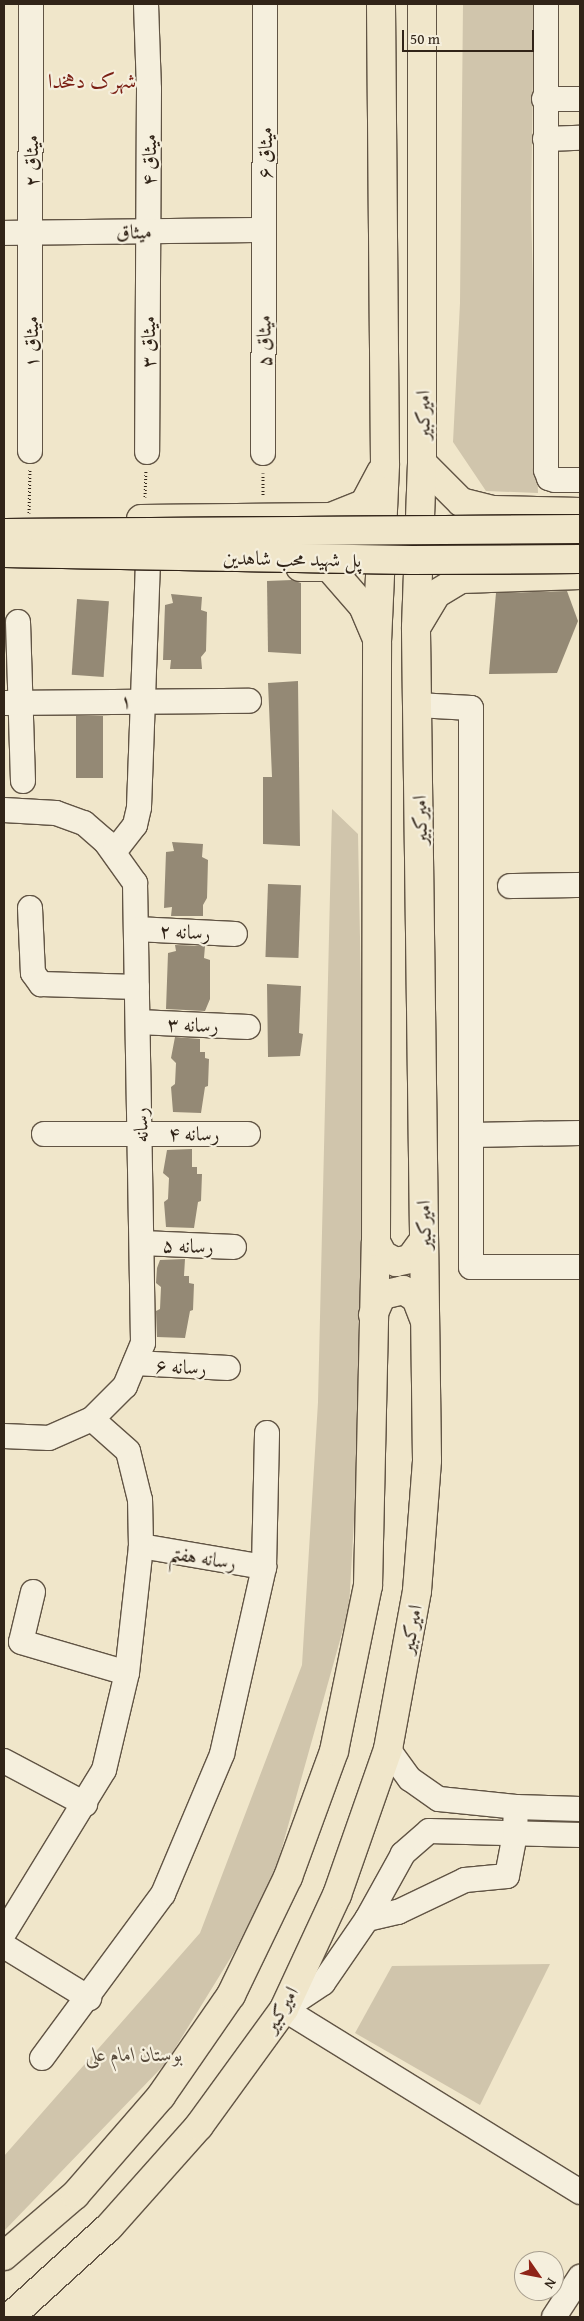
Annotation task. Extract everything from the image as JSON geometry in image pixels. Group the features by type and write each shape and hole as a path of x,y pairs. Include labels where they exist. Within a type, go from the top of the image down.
{"main road":[{"name":"امیرکبیر","path":"4,2256 75,2195 161,2096 231,1995 288,1877 334,1751 368,1586 373,1458 373,1315 376,1242 377,642 385,464 381,4"},
{"name":"امیرکبیر","path":"12,2316 109,2227 199,2126 284,2009 337,1895 388,1749 417,1591 427,1460 416,627 422,463 422,4"},
{"path":"422,463 461,502 494,510 580,512"},
{"path":"16,520 263,516 331,517 364,504 385,464"},
{"path":"493,577 478,564 474,536 479,523 494,510"},
{"path":"4,565 329,567 341,555 345,543 342,530 331,517"},
{"name":"پل شهید محب شاهدین","path":"4,533 580,529"},
{"name":"پل شهید محب شاهدین","path":"4,553 412,560 580,558"},
{"path":"329,567 363,606 377,642"},
{"path":"416,627 436,594 461,579 580,575"},
{"path":"376,1242 383,1255 396,1262 410,1259 423,1241"},
{"path":"373,1315 382,1295 403,1290 416,1298 424,1319"}],"street":[{"name":"میثاق ۲","path":"29,233 31,4"},
{"name":"میثاق ۴","path":"146,4 149,89 148,231"},
{"name":"میثاق ۶","path":"264,230 265,4"},
{"path":"546,4 544,99 546,470 548,478 580,480"},
{"path":"544,99 580,99"},
{"path":"544,139 580,138"},
{"name":"میثاق","path":"4,233 264,230"},
{"name":"میثاق ۵","path":"263,452 264,230"},
{"name":"میثاق ۳","path":"147,452 148,231"},
{"name":"میثاق ۱","path":"29,233 30,451"},
{"path":"114,852 135,825 139,807 148,565"},
{"path":"18,622 12,703 23,781"},
{"name":"۱","path":"12,703 143,700 249,701"},
{"path":"417,705 472,708 471,1268 580,1267"},
{"name":"رسانه","path":"4,810 56,813 84,824 114,852 135,883 143,1343 125,1386 92,1419 49,1438 4,1436"},
{"path":"510,886 580,885"},
{"path":"30,908 33,974 41,984 137,987"},
{"name":"رسانه ۲","path":"136,929 235,934"},
{"name":"رسانه ۳","path":"138,1022 248,1027"},
{"name":"رسانه ۴","path":"44,1134 140,1132 248,1134"},
{"path":"472,1135 580,1133"},
{"name":"رسانه ۵","path":"142,1243 234,1247"},
{"name":"رسانه ۶","path":"135,1363 228,1368"},
{"path":"4,1932 85,1804 104,1770 127,1673 141,1546 140,1500 128,1452 92,1419"},
{"path":"42,2058 89,1998 163,1894 222,1754 264,1567 267,1433"},
{"name":"رسانه هفتم","path":"141,1546 264,1567"},
{"path":"33,1592 21,1642 127,1673"},
{"path":"388,1749 410,1779 439,1798 516,1807 580,1809"},
{"path":"4,1761 85,1804"},
{"path":"367,1919 398,1912 465,1880 507,1876 515,1834 516,1807"},
{"path":"580,1834 429,1831 403,1854 367,1919 323,1983 284,2009 580,2192"},
{"path":"4,1946 89,1998"},
{"path":"554,2317 580,2277"}],"path":[{"path":"16,520 30,451"},
{"path":"144,519 147,452"},
{"path":"263,452 263,516"}],"green space":[{"path":"463,4 534,4 531,207 538,493 486,491 453,442 460,303"},
{"name":"بوستان امام علی","path":"332,809 358,834 364,1145 362,1379 349,1608 276,1869 236,1949 166,2063 4,2231 4,2156 200,1933 302,1665 318,1402"},
{"path":"550,1964 480,2105 355,2033 392,1966"}],"building":[{"path":"292,580 301,583 301,654 268,652 267,581"},
{"path":"567,591 578,621 557,673 489,674 496,593"},
{"path":"171,594 202,597 201,610 207,612 206,651 201,657 202,669 170,669 171,660 163,660 165,605 173,603"},
{"path":"77,599 109,601 104,677 72,675"},
{"path":"298,681 300,846 263,844 263,777 272,777 268,683"},
{"path":"76,716 103,716 103,778 76,778"},
{"path":"172,842 203,844 202,857 208,860 207,898 203,905 203,916 171,916 172,907 164,908 166,852 174,851"},
{"path":"268,884 301,885 298,958 265,957"},
{"path":"175,945 205,946 204,958 210,960 210,999 205,1011 166,1009 168,953 176,951"},
{"path":"267,984 301,986 299,1033 303,1034 300,1056 268,1057"},
{"path":"175,1037 200,1039 200,1052 205,1052 205,1058 209,1059 208,1086 205,1087 201,1113 173,1112 171,1087 175,1084 176,1063 171,1058"},
{"path":"192,1149 192,1167 197,1167 197,1174 202,1174 201,1201 198,1202 194,1228 166,1227 164,1202 168,1199 169,1178 163,1173 167,1150"},
{"path":"185,1259 184,1276 189,1276 189,1283 194,1284 193,1310 190,1311 185,1338 157,1337 156,1311 160,1309 161,1287 156,1283 157,1268 160,1260"}],"district":[{"name":"شهرک دهخدا","path":"92,81"}]}
